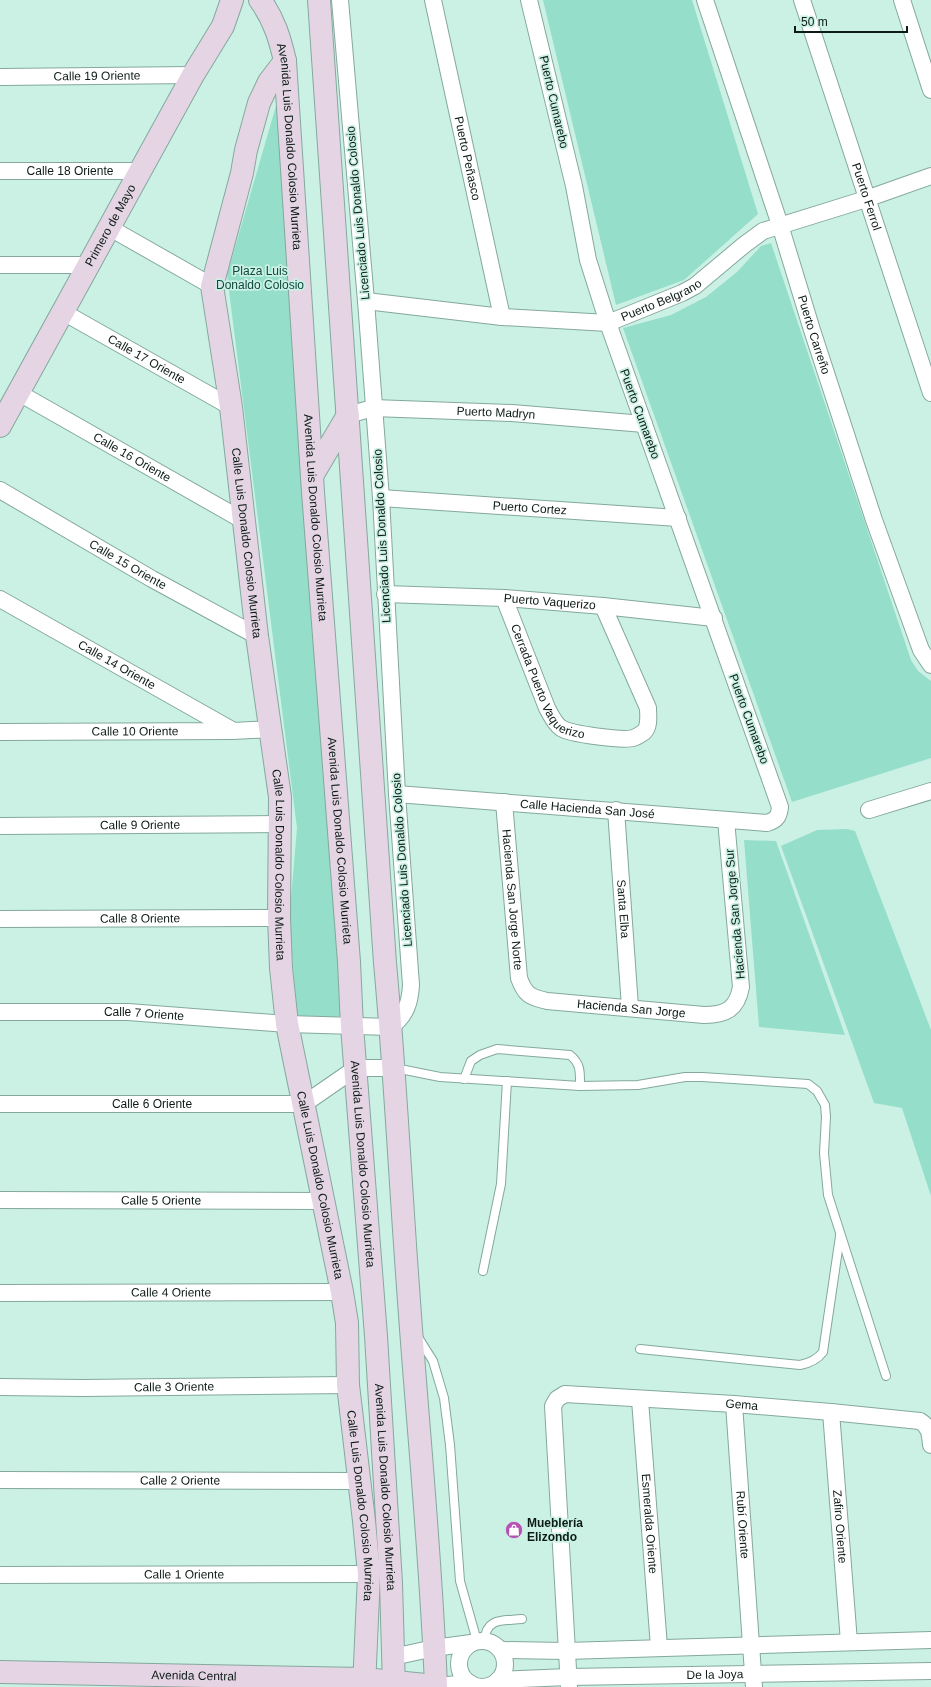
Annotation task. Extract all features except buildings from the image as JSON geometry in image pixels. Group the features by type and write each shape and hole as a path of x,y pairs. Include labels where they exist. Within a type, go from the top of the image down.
{"main road":[{"name":"Primero de Mayo","path":"0,426 140,171 222,26 232,0"},
{"name":"Primero de Mayo","path":"222,26 240,15 252,0"},
{"name":"Avenida Luis Donaldo Colosio Murrieta","path":"260,0 269,12 279,36 285,61 308,417 349,954 352,1026 376,1336 390,1583 394,1685"},
{"path":"319,0 345,423 354,492 384,956 395,1068 407,1281 412,1327 431,1581 436,1686"},
{"name":"Calle Luis Donaldo Colosio Murrieta","path":"285,61 269,82 259,103 212,286 230,407 257,636 280,796 279,918 281,968 287,1024 347,1323 348,1385 369,1574 364,1683"},
{"path":"308,417 315,428 321,432 331,433 345,423"},
{"path":"313,484 345,423"},
{"path":"313,484 324,472 332,470 339,472 346,478 354,492"},
{"name":"Avenida Central","path":"0,1672 436,1686"}],"street":[{"name":"Licenciado Luis Donaldo Colosio","path":"340,0 366,301 381,498 397,794 411,985 410,1000 406,1012 399,1021 391,1027"},
{"name":"Puerto Peñasco","path":"433,0 502,317"},
{"name":"Puerto Cumarebo","path":"529,0 574,186 588,260 608,323 780,807 778,818"},
{"name":"Puerto Carreño","path":"705,0 780,226 874,520 921,650 931,665"},
{"name":"Puerto Ferrol","path":"802,0 866,199 931,393"},
{"path":"902,0 931,90"},
{"name":"Calle 19 Oriente","path":"0,77 194,75"},
{"name":"Calle 18 Oriente","path":"0,171 140,171"},
{"name":"Puerto Belgrano","path":"366,301 502,317 608,323 682,293 695,286 763,231 866,199 931,176"},
{"path":"110,228 212,286"},
{"path":"0,265 89,265"},
{"name":"Calle 17 Oriente","path":"63,312 230,407"},
{"name":"Calle 16 Oriente","path":"19,393 244,521"},
{"name":"Puerto Madryn","path":"345,423 373,408 512,413 644,424"},
{"name":"Calle 15 Oriente","path":"0,490 152,579 257,636"},
{"name":"Puerto Cortez","path":"381,498 678,518"},
{"name":"Puerto Vaquerizo","path":"385,594 504,598 603,606 714,618"},
{"name":"Cerrada Puerto Vaquerizo","path":"504,598 547,708 561,728 576,733 625,739 633,738 645,731 648,724 648,708 603,606"},
{"name":"Calle 14 Oriente","path":"0,599 233,731"},
{"name":"Calle 10 Oriente","path":"0,732 233,731 271,729"},
{"path":"869,810 931,791"},
{"name":"Calle Hacienda San José","path":"397,794 767,823 778,818"},
{"name":"Hacienda San Jorge Norte","path":"504,802 518,978 528,995"},
{"name":"Santa Elba","path":"616,810 630,1007"},
{"name":"Hacienda San Jorge Sur","path":"726,820 741,987 740,997 733,1006"},
{"name":"Calle 9 Oriente","path":"0,826 279,824"},
{"name":"Calle 8 Oriente","path":"0,919 279,918"},
{"name":"Hacienda San Jorge","path":"528,995 547,1001 715,1015 726,1012 733,1006"},
{"name":"Calle 7 Oriente","path":"0,1012 128,1012 287,1024 352,1026"},
{"path":"352,1026 391,1027"},
{"path":"304,1104 356,1068 395,1068"},
{"name":"Calle 6 Oriente","path":"0,1104 304,1104"},
{"name":"Calle 5 Oriente","path":"0,1200 322,1201"},
{"name":"Calle 4 Oriente","path":"0,1293 342,1292"},
{"name":"Calle 3 Oriente","path":"0,1387 82,1388 348,1385"},
{"name":"Gema","path":"566,1650 553,1406 557,1399 565,1394 640,1400 734,1404 920,1421 926,1425 930,1433 931,1445"},
{"name":"Esmeralda Oriente","path":"640,1400 659,1647"},
{"name":"Rubí Oriente","path":"734,1404 754,1681"},
{"name":"Zafiro Oriente","path":"831,1412 849,1642"},
{"name":"Calle 2 Oriente","path":"0,1480 359,1481"},
{"name":"Calle 1 Oriente","path":"0,1575 369,1574"},
{"path":"501,1650 566,1650 931,1640"},
{"path":"393,1657 434,1648 477,1642 496,1645 504,1655 505,1666 504,1671 498,1680"},
{"path":"472,1685 464,1677 460,1665 462,1653 477,1642"},
{"path":"566,1650 568,1682"},
{"name":"De la Joya","path":"436,1686 485,1686 498,1680 568,1682 853,1680 931,1671"}],"lane":[{"path":"464,1079 471,1061 480,1055 497,1049 570,1055 577,1061 580,1070 580,1086"},
{"path":"395,1068 440,1077 580,1086 638,1085 685,1077 808,1084 813,1086 825,1105 826,1117 824,1153 828,1195 886,1376"},
{"path":"483,1271 501,1184 507,1081"},
{"path":"640,1349 800,1365 809,1363 818,1358 823,1352 841,1233"},
{"path":"412,1327 433,1361 444,1398 450,1445 460,1581 477,1642"},
{"path":"477,1642 488,1626 494,1622 522,1619"}],"green space":[{"path":"543,0 692,0 758,214 684,280 616,305"},
{"name":"Plaza Luis Donaldo Colosio","path":"280,92 342,1016 298,1022 289,922 297,828 227,275"},
{"path":"771,243 911,660 918,671 931,681 931,758 792,802 623,328 671,315 706,297 737,272 761,246"},
{"path":"847,829 855,831 931,1030 931,1196 902,1108 874,1103 781,846 817,830"},
{"path":"744,840 776,841 845,1035 759,1027"}],"place":[{"name":"Mueblería Elizondo","path":"514,1530"}]}
